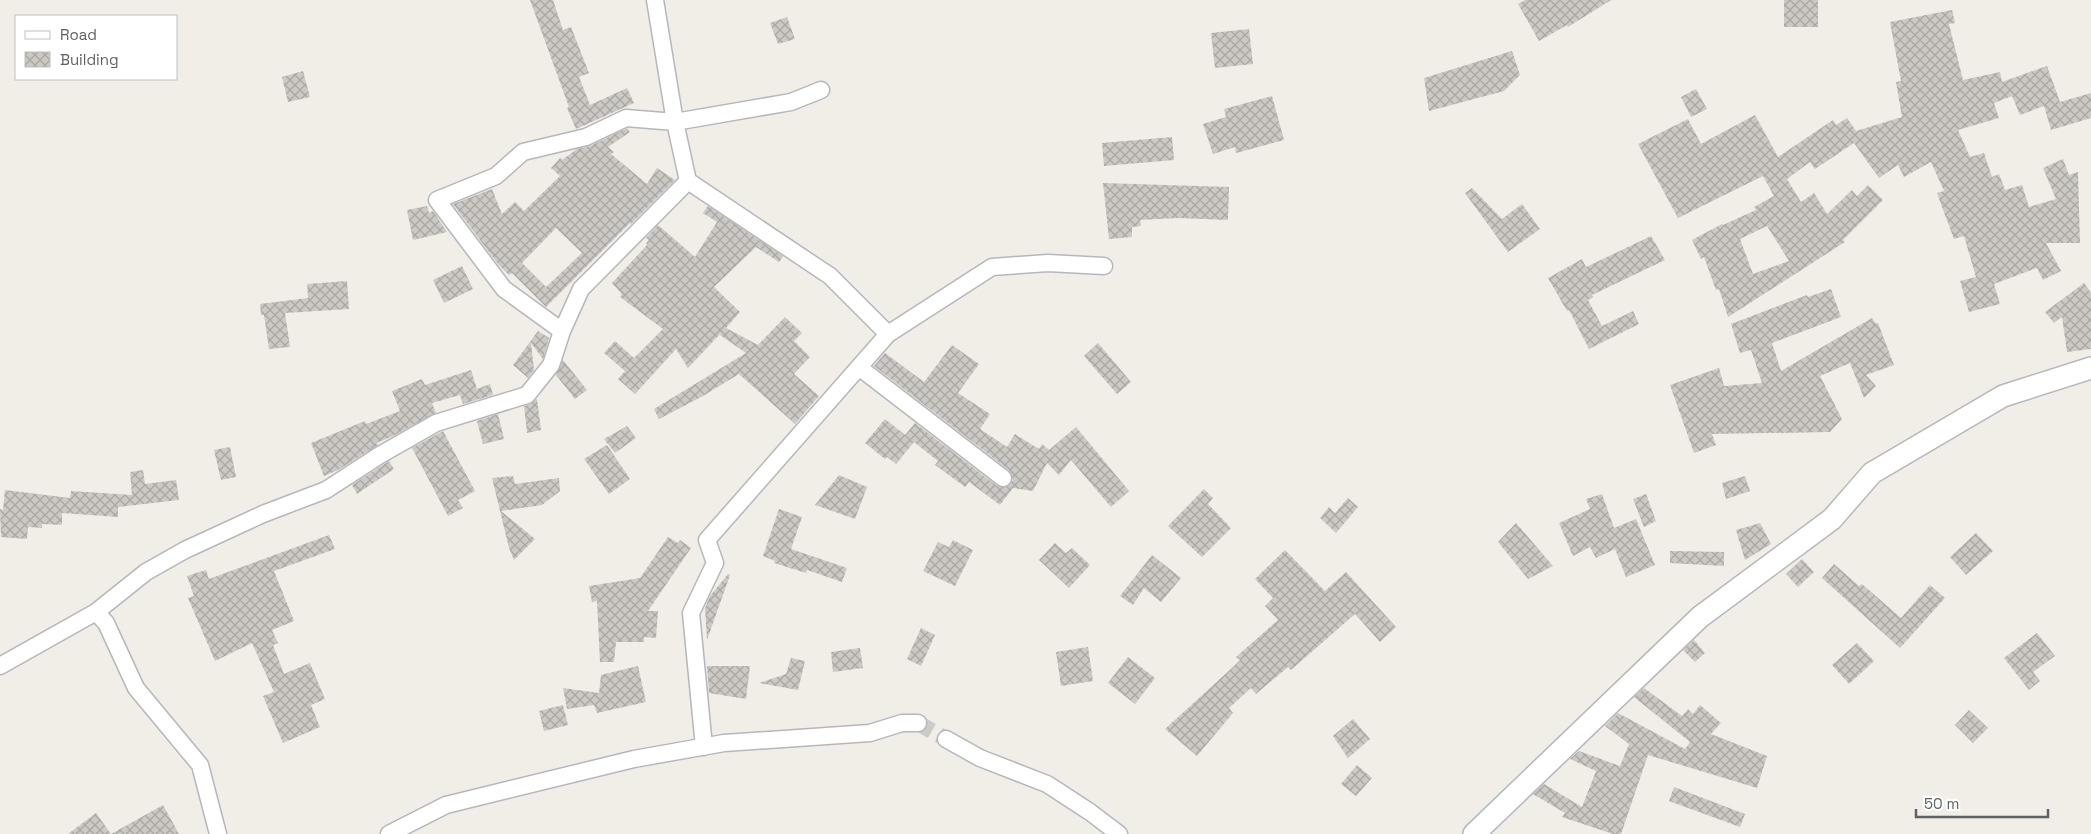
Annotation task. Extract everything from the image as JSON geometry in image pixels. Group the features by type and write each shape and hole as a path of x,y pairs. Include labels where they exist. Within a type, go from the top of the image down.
{"street":[{"path":"654,0 675,122 688,181 830,276 888,334"},
{"path":"562,331 504,289 437,200 496,176 523,152 586,138 626,118 675,122 791,102 821,90"},
{"path":"0,666 96,612 146,572 185,550 263,514 326,490 380,455 436,423 527,395 551,364 562,331 581,289 688,181"},
{"path":"704,747 691,613 715,563 708,540 888,334 992,267 1048,263 1104,266"},
{"path":"860,368 1003,478"},
{"path":"1474,834 1700,617 1832,520 1872,472 2003,396 2091,368"},
{"path":"96,612 106,624 136,688 200,765 218,834"},
{"path":"390,834 446,806 634,759 724,743 870,733 902,724 918,723"},
{"path":"946,739 980,758 1047,784 1090,812 1119,834"}],"building":[{"path":"530,0 553,0 563,30 571,27 589,73 579,77 590,105 627,88 634,103 576,129"},
{"path":"1525,0 1611,0 1568,27 1567,25 1539,41 1518,4"},
{"path":"1784,0 1818,0 1818,27 1784,27"},
{"path":"1952,10 1955,23 1949,24 1963,80 2000,72 2002,82 2047,66 2060,102 2091,93 2091,118 2051,130 2044,106 2020,115 2012,96 1994,103 1999,118 1958,130 1970,157 1984,153 1992,177 1999,174 2005,190 2022,185 2029,207 2056,199 2043,168 2063,159 2069,175 2078,172 2080,243 2046,243 2061,271 2043,280 2037,268 1994,284 2000,304 1969,312 1960,281 1976,277 1964,236 1954,239 1937,193 1944,191 1931,162 1904,177 1898,165 1879,178 1854,143 1815,169 1810,162 1787,179 1801,202 1814,193 1827,214 1852,190 1857,196 1868,185 1883,200 1843,240 1845,242 1728,317 1719,289 1716,290 1704,257 1701,259 1692,240 1722,224 1756,210 1754,207 1774,196 1763,176 1678,218 1638,144 1688,119 1701,144 1755,115 1778,157 1833,120 1836,125 1847,118 1856,131 1902,117 1896,82 1901,81 1890,22","holes":["1767,226 1789,261 1753,274 1740,239"]},
{"path":"787,17 795,39 778,44 770,23"},
{"path":"1249,29 1253,64 1215,68 1211,33"},
{"path":"1512,51 1520,75 1504,91 1429,111 1424,78"},
{"path":"303,71 310,97 288,102 282,77"},
{"path":"1696,89 1707,109 1691,117 1681,97"},
{"path":"1272,96 1284,140 1236,153 1235,147 1213,154 1203,124 1226,117 1224,109"},
{"path":"627,128 630,132 608,147 614,152 611,154 647,184 657,168 675,180 546,307 512,273 509,275 498,264 453,204 492,189 502,214 515,202 524,211 560,176 551,168 560,158 562,160 577,149 590,146","holes":["556,228 582,253 546,287 522,263"]},
{"path":"1172,137 1174,160 1104,166 1102,143"},
{"path":"1103,183 1229,187 1228,220 1178,218 1140,220 1141,226 1132,227 1132,237 1109,239"},
{"path":"1472,188 1502,219 1522,204 1540,229 1508,252 1465,193"},
{"path":"427,206 429,213 433,211 447,232 413,240 407,210"},
{"path":"708,206 783,256 779,262 756,247 714,287 740,312 726,328 758,345 785,317 802,333 794,341 810,357 794,374 819,396 795,424 739,374 703,396 659,419 654,409 746,353 720,335 722,332 688,368 676,349 635,394 618,379 625,371 604,353 615,341 634,358 663,329 620,297 622,294 612,283 647,245 646,243 649,240 646,238 658,225 695,257 717,222 703,213"},
{"path":"1651,236 1665,260 1592,295 1593,297 1588,300 1602,326 1633,311 1639,324 1589,349 1569,310 1567,311 1548,278 1582,259 1586,267"},
{"path":"462,266 473,289 444,303 433,280"},
{"path":"347,281 349,309 285,313 290,347 269,349 264,315 261,315 260,304 308,298 307,284"},
{"path":"2084,283 2091,293 2091,349 2067,352 2062,317 2054,323 2045,312"},
{"path":"1831,289 1841,317 1772,343 1781,371 1872,318 1876,324 1878,323 1894,365 1866,375 1876,386 1864,398 1850,363 1820,376 1842,419 1830,432 1712,434 1716,445 1694,453 1670,385 1719,368 1724,386 1762,383 1751,350 1740,353 1731,324 1807,295 1808,297"},
{"path":"538,331 549,338 543,359 531,343 534,370 528,378 513,365"},
{"path":"1098,343 1131,382 1117,394 1084,356"},
{"path":"952,345 979,364 958,393 990,414 980,429 1007,447 1015,434 1039,449 1042,444 1049,450 1076,427 1129,491 1111,507 1071,460 1059,475 1047,463 1033,491 1013,488 1000,505 969,482 965,487 935,465 938,461 905,435 915,423 997,486 1006,487 1013,480 1009,470 874,366 885,353 924,382"},
{"path":"563,360 587,390 575,399 556,375"},
{"path":"471,370 477,389 490,384 493,395 463,404 460,395 432,403 436,413 376,443 378,445 338,470 324,476 311,443 365,421 366,424 400,411 392,391 422,379 425,385"},
{"path":"537,399 541,430 527,433 524,406"},
{"path":"498,414 504,439 483,444 477,421"},
{"path":"885,419 914,442 896,464 887,457 885,459 865,443"},
{"path":"627,426 636,438 615,453 604,439"},
{"path":"443,431 475,491 458,500 463,508 448,516 412,448"},
{"path":"607,445 630,479 609,494 584,459"},
{"path":"230,447 236,477 221,480 214,450"},
{"path":"389,461 394,469 357,494 352,485"},
{"path":"143,470 145,484 176,480 179,500 118,507 118,517 62,513 62,525 42,524 42,528 28,527 27,539 1,537 0,509 3,510 5,490 70,498 71,491 132,495 130,472"},
{"path":"839,475 867,487 855,519 815,505"},
{"path":"513,476 515,484 559,478 560,491 542,505 501,511 535,539 514,560 509,548 492,478"},
{"path":"1745,476 1750,491 1726,499 1722,483"},
{"path":"1204,489 1213,498 1208,504 1231,528 1202,557 1168,526"},
{"path":"1602,494 1614,528 1636,519 1655,565 1626,577 1615,549 1596,558 1590,547 1573,556 1559,523 1590,509 1586,499"},
{"path":"1646,494 1656,521 1644,527 1633,499"},
{"path":"1348,498 1358,507 1336,533 1320,518 1329,507 1335,513"},
{"path":"779,509 802,517 791,549 847,568 842,582 807,570 806,573 774,563 775,561 763,556"},
{"path":"1516,523 1553,566 1528,579 1498,542"},
{"path":"1760,523 1771,544 1745,560 1736,530"},
{"path":"1976,533 1993,551 1966,575 1950,557"},
{"path":"329,535 335,549 274,571 294,621 272,630 278,643 273,645 284,674 310,663 325,699 311,705 320,727 283,743 263,696 274,692 252,643 215,661 188,598 194,596 187,576 206,570 209,579"},
{"path":"668,537 678,543 680,540 691,548 648,611 658,611 656,638 644,637 644,642 616,642 614,662 600,662 597,601 592,602 589,586 640,578"},
{"path":"953,540 973,550 955,586 923,571 938,542 949,547"},
{"path":"1055,543 1066,553 1072,548 1090,565 1069,588 1039,560"},
{"path":"1285,550 1325,591 1346,572 1396,627 1380,642 1355,614 1291,670 1288,667 1256,694 1251,688 1229,708 1233,713 1197,756 1165,729 1233,667 1240,660 1236,657 1278,620 1265,606 1273,598 1255,579"},
{"path":"1670,551 1724,552 1724,566 1670,563"},
{"path":"1152,555 1181,578 1161,602 1144,588 1133,605 1120,596"},
{"path":"1802,559 1814,572 1798,587 1786,574"},
{"path":"1834,564 1859,586 1862,584 1901,618 1930,585 1945,598 1900,648 1822,578"},
{"path":"728,574 730,575 707,640 705,608 710,596"},
{"path":"921,628 935,635 921,666 907,659"},
{"path":"2037,633 2055,656 2033,672 2040,681 2029,690 2004,658"},
{"path":"1694,640 1705,653 1695,662 1683,650"},
{"path":"1857,643 1874,661 1849,684 1832,665"},
{"path":"1088,647 1093,681 1061,686 1056,652"},
{"path":"860,648 863,668 833,672 831,652"},
{"path":"1128,657 1155,678 1135,704 1108,683"},
{"path":"791,658 805,661 798,690 759,683 786,674"},
{"path":"638,666 646,702 597,713 594,705 567,709 563,688 599,693 601,675"},
{"path":"707,666 750,666 746,699 709,693"},
{"path":"1644,688 1682,716 1688,709 1693,714 1700,705 1721,723 1711,734 1767,756 1757,788 1648,755 1621,834 1613,834 1562,817 1565,813 1533,794 1544,784 1582,807 1596,771 1570,759 1579,751 1620,766 1629,744 1605,726 1618,713 1685,749 1690,742 1634,697"},
{"path":"563,705 568,725 544,731 539,711"},
{"path":"1969,710 1988,728 1973,743 1955,725"},
{"path":"1353,719 1370,739 1348,758 1333,736"},
{"path":"1357,765 1372,778 1356,796 1341,784"},
{"path":"1674,787 1745,814 1740,827 1669,801"},
{"path":"163,805 179,834 111,834"},
{"path":"96,813 111,834 68,834"}],"tunnel":[{"path":"918,723 946,739"}]}
